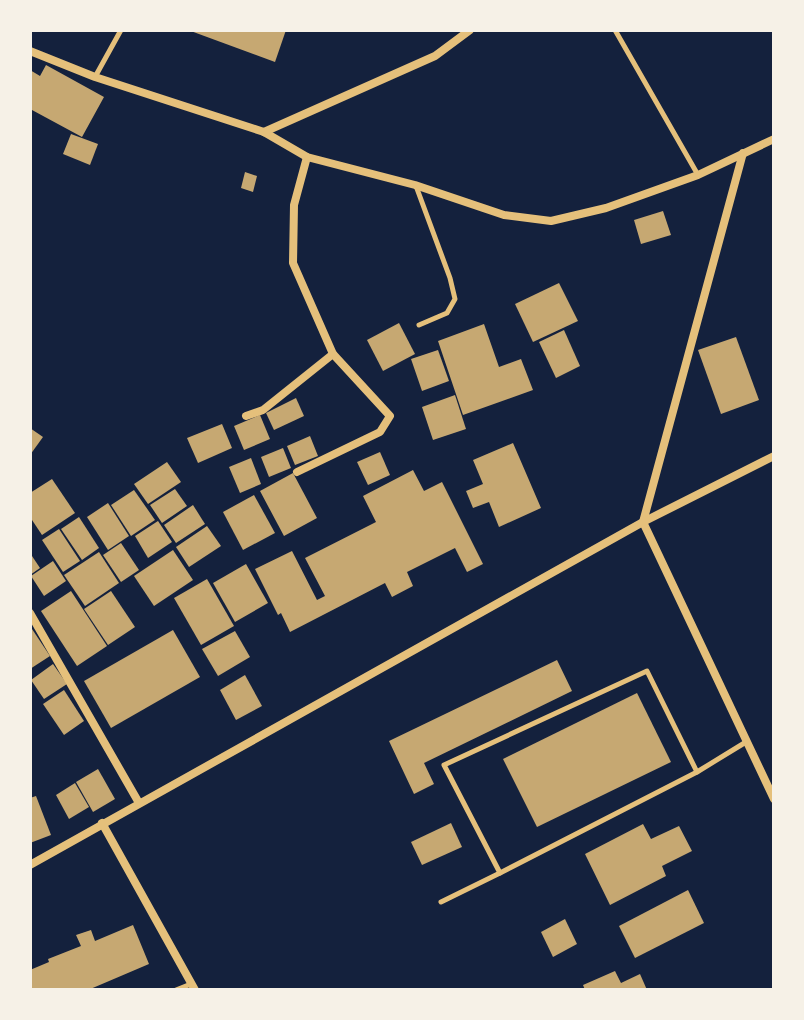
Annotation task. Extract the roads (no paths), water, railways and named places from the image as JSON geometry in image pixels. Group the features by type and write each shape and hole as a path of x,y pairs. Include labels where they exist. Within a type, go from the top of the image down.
{"street":[{"path":"264,132 435,56 470,30"},
{"path":"30,51 95,77 264,132 307,157 415,185 504,215 551,221 606,208 698,175 774,139"},
{"path":"743,153 643,522 774,799"},
{"path":"297,472 380,432 390,416 333,354 293,263 294,205 307,157"},
{"path":"246,416 263,410 333,354"},
{"path":"30,865 643,522 774,456"},
{"path":"30,613 139,803"},
{"path":"102,823 193,987"}],"lane":[{"path":"95,77 121,30"},
{"path":"615,30 698,175"},
{"path":"415,185 455,299 447,313 419,325"},
{"path":"500,873 444,765 647,671 697,772"},
{"path":"441,902 697,772 746,742"},
{"path":"176,990 193,987"}]}
